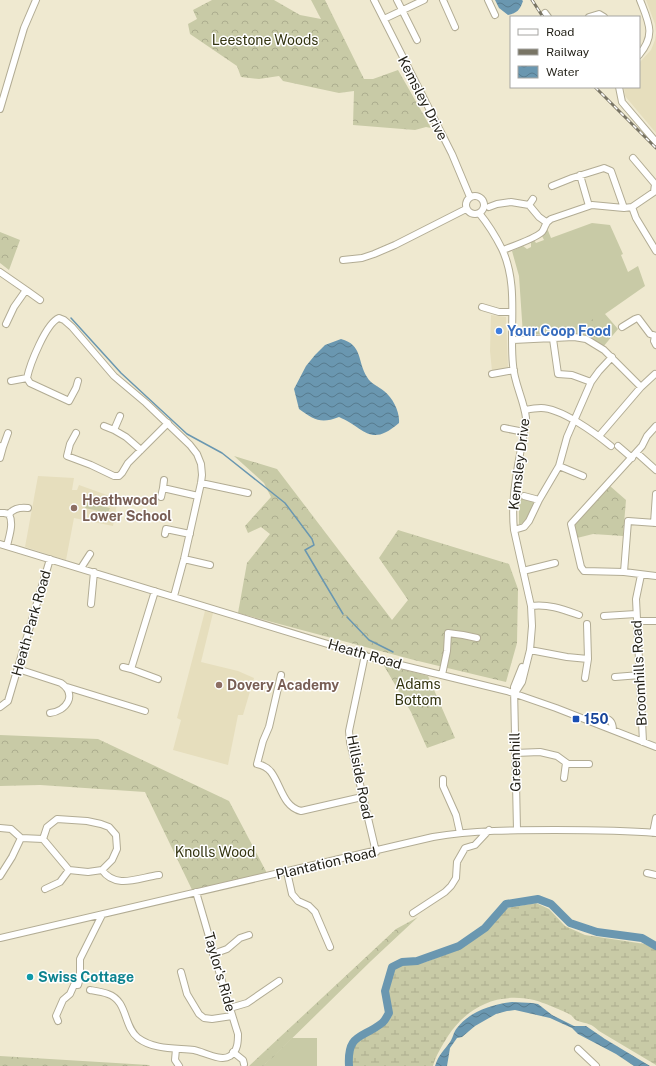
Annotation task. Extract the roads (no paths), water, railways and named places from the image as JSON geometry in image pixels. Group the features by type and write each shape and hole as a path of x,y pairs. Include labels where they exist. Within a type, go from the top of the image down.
{"street":[{"path":"0,109 24,28 36,0"},
{"name":"Kemsley Drive","path":"374,0 452,154 470,197"},
{"path":"397,0 417,40"},
{"path":"384,19 424,0"},
{"path":"442,0 455,27"},
{"path":"488,0 495,15"},
{"path":"640,0 650,29 650,39 640,54"},
{"path":"592,16 599,14 602,16"},
{"path":"619,88 622,102 656,142"},
{"path":"503,250 541,232 546,222 551,219 589,206 624,208 632,207 644,200 654,192 656,188 655,184 634,158"},
{"path":"552,186 580,175 601,169 611,170 624,208"},
{"path":"580,175 589,206"},
{"path":"470,197 477,197 483,201 483,208 479,213 472,214 466,209 466,203 470,197"},
{"path":"489,207 511,202 531,202 539,217 546,222"},
{"path":"632,207 636,218 656,251"},
{"path":"343,260 362,258 374,254 466,209"},
{"name":"Kemsley Drive","path":"479,213 503,250 509,268 512,287 512,340 514,370 526,418 510,509 531,606 532,626 530,650 515,684 515,693"},
{"path":"0,272 40,300"},
{"path":"6,324 14,307 26,290"},
{"path":"482,307 499,312 512,312"},
{"path":"27,378 43,337 56,319 59,318 64,320 72,327 114,376 168,423 197,454 201,469 201,484 174,596"},
{"path":"622,327 638,318 650,334 655,336 654,341 656,345"},
{"path":"512,340 574,337 586,338 612,357 641,387"},
{"path":"553,339 558,374 572,375 592,382"},
{"path":"514,530 524,528 529,521 539,500 559,466 567,437 592,382 599,371 612,357"},
{"path":"492,374 514,370"},
{"path":"599,436 641,387 655,374"},
{"path":"12,381 27,378"},
{"path":"27,378 30,383 75,404"},
{"path":"69,401 78,381"},
{"path":"525,410 542,408 550,410 574,421 599,436 611,446"},
{"path":"114,430 120,416"},
{"path":"118,483 119,476 128,463 168,423"},
{"path":"104,426 126,437 141,450"},
{"path":"656,426 637,453 570,524 581,567 584,572 624,572 656,576"},
{"path":"504,428 524,432"},
{"path":"68,456 70,444 76,432"},
{"path":"0,458 2,447 8,433"},
{"path":"618,446 632,458"},
{"path":"637,453 656,470"},
{"path":"60,456 68,456 114,476 119,476"},
{"path":"559,466 583,476"},
{"path":"161,497 164,480"},
{"path":"201,484 248,493"},
{"path":"163,488 198,496"},
{"path":"624,572 628,521 655,523 656,494"},
{"path":"524,496 539,500"},
{"path":"9,514 12,510 18,507 28,508"},
{"path":"0,513 4,512 9,514"},
{"path":"3,545 12,523 9,514"},
{"path":"166,529 190,534"},
{"name":"Heath Road","path":"3,545 365,655 515,693 597,724 601,718 604,718 611,721 613,724 613,730 642,742"},
{"path":"81,568 90,554"},
{"name":"Heath Park Road","path":"0,707 8,701 50,559"},
{"path":"184,559 210,565"},
{"path":"523,571 555,564"},
{"path":"91,604 94,572"},
{"name":"Broomhills Road","path":"641,575 637,594 636,614 642,742"},
{"path":"131,669 155,591"},
{"path":"531,606 556,606 579,615"},
{"path":"604,616 636,614"},
{"path":"637,621 656,621"},
{"path":"585,678 588,659 587,624"},
{"path":"442,675 447,651 449,629 477,638"},
{"path":"530,650 567,657 588,659"},
{"name":"Hillside Road","path":"365,655 349,731 362,797 376,852"},
{"path":"123,667 158,679"},
{"path":"18,669 61,683 67,687 145,711"},
{"path":"281,675 269,727 255,763 271,771 288,804 294,809 301,810 362,797"},
{"path":"615,677 640,675"},
{"path":"50,713 63,709 67,703 70,694 67,687"},
{"name":"Greenhill","path":"515,693 517,830"},
{"path":"642,742 656,747"},
{"path":"515,753 540,752 557,756 566,763 586,764 583,771"},
{"path":"564,778 566,763"},
{"path":"443,779 444,786 456,815 460,832"},
{"path":"654,833 656,818"},
{"path":"0,828 11,829 21,838 43,839 69,870 88,872 102,870 112,860 117,849 116,835 109,827 87,821 57,819 47,828 43,839"},
{"path":"413,913 452,886 456,878 457,862 465,848 475,845 489,830"},
{"name":"Plantation Road","path":"0,938 460,832 489,830 614,830 654,833"},
{"path":"0,876 12,857 21,838"},
{"path":"45,889 60,882 69,870"},
{"path":"102,870 110,879 123,881 132,881 146,876 159,875"},
{"path":"287,872 292,894 298,901 309,906 315,912 330,947"},
{"path":"647,873 656,875"},
{"name":"Taylor's Ride","path":"196,892 210,938 213,954 238,1034 238,1044 233,1052"},
{"path":"58,1021 56,1016 63,1000 70,994 74,985 78,985 80,978 80,959 102,915"},
{"path":"213,954 227,949 240,938 249,935"},
{"path":"181,972 187,994 198,1014 204,1018 212,1019 232,1016"},
{"path":"230,1008 247,1002 279,981"},
{"path":"90,990 109,994 118,999 123,1008 130,1029 138,1038 156,1045 224,1057 230,1056 233,1052 243,1060 244,1064"},
{"path":"180,996 187,994"},
{"path":"176,1049 175,1060 179,1066"},
{"path":"578,1049 596,1066"}],"water":[{"path":"495,0 523,1 518,11 508,15 499,8"},
{"path":"341,339 353,345 369,379 390,397 395,406 399,423 381,434 368,434 339,417 327,420 318,420 299,409 294,389 306,366 325,345"},
{"path":"512,1002 538,1004 552,1015 574,1026 586,1026 650,1066 634,1066 616,1054 578,1034 572,1028 550,1018 515,1010 496,1014 475,1026 462,1037 457,1038 450,1048 447,1066 435,1066 456,1030 468,1017 489,1007"}],"waterway":[{"path":"71,318 121,373 187,434 222,453 285,503 312,539 314,545 305,550 343,614"},
{"path":"347,617 369,640 393,652"},
{"path":"349,1066 350,1048 353,1042 382,1023 389,1013 385,991 392,967 402,962 417,961 459,946 485,928 506,904 538,899 551,904 570,923 597,932 642,938 656,946"}],"railway":[{"path":"532,0 542,16"},
{"path":"596,88 656,148"}],"place":[{"name":"Your Coop Food","path":"499,331"},
{"name":"Heathwood Lower School","path":"74,508"},
{"name":"Dovery Academy","path":"219,685"},
{"name":"150","path":"576,719"},
{"name":"Swiss Cottage","path":"30,977"}],"park label":[{"name":"Leestone Woods","path":"265,40"},
{"name":"Adams Bottom","path":"418,692"},
{"name":"Knolls Wood","path":"215,852"}]}
